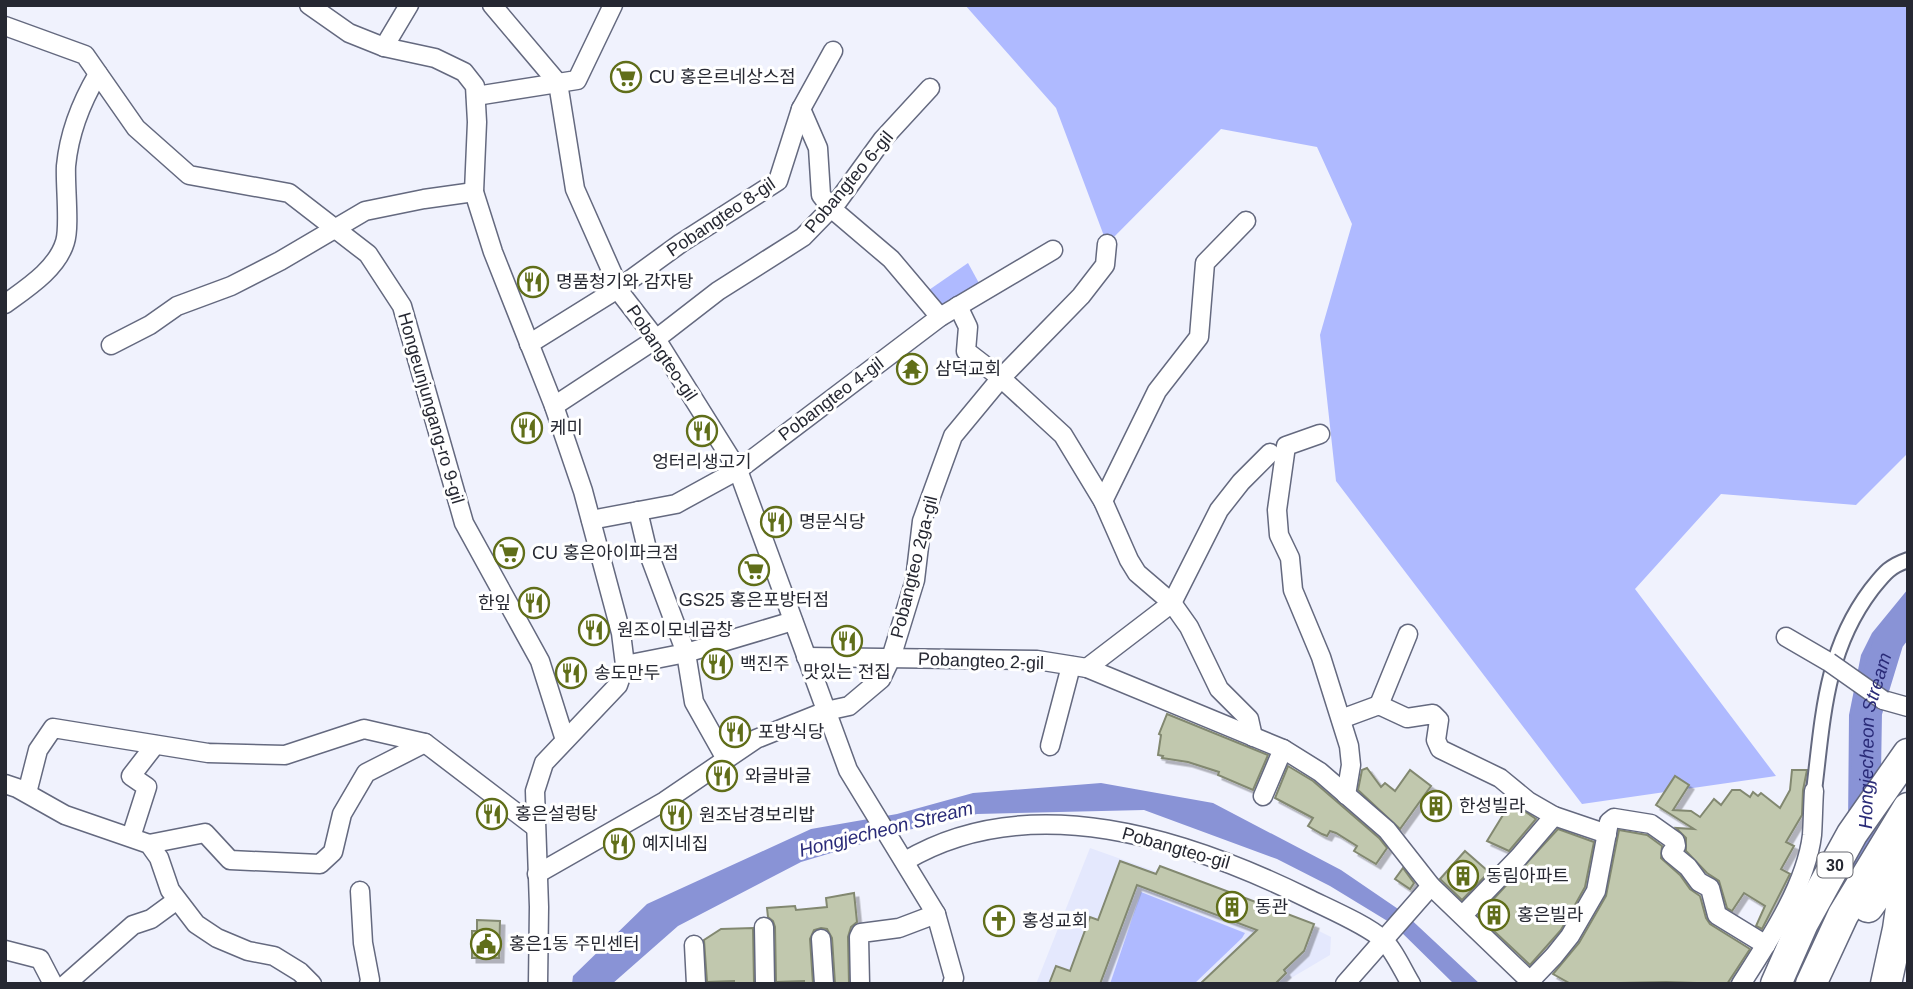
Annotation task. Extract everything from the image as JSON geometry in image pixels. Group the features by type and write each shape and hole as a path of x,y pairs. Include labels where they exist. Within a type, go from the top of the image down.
{"main road":[{"name":"30","path":"1776,984 1804,923 1852,834 1908,754"},
{"name":"30","path":"1811,984 1843,915 1908,808"},
{"path":"1833,984 1864,912 1908,851"},
{"path":"1886,984 1898,929 1908,860"}],"street":[{"path":"309,5 349,33 384,47 436,58 464,72 475,86 477,122 474,191 493,252 554,406 591,520 621,632 625,665 618,685 544,763 535,791 538,984"},
{"path":"384,47 409,5"},
{"path":"492,5 558,83"},
{"path":"476,96 577,80 613,5"},
{"name":"Hongeunjungang-ro 9-gil","path":"5,26 85,55 136,128 189,175 289,193 368,254 402,306 464,523 540,661 565,740"},
{"name":"Pobangteo 8-gil","path":"529,344 619,288 681,243 778,181 801,109 832,51"},
{"path":"5,304 32,285 53,263 66,242 66,164 82,101 98,74"},
{"name":"Pobangteo-gil","path":"558,83 575,189 619,288 656,339 738,470 848,770 901,855 956,837 1043,825 1097,827 1166,842 1243,868 1384,938 1411,984"},
{"name":"Pobangteo 6-gil","path":"554,406 656,339 718,290 803,237 831,208 883,139 930,88"},
{"path":"801,109 818,148 821,195 831,208 891,259 940,317"},
{"path":"111,345 150,325 177,306 231,286 365,212 474,191"},
{"path":"1103,500 1157,391 1199,337 1205,263 1246,220"},
{"name":"Pobangteo 2ga-gil","path":"891,659 915,580 922,520 953,436 1001,378 1082,296 1105,265 1107,244"},
{"name":"Pobangteo 4-gil","path":"591,520 676,504 738,470 940,317 1053,250"},
{"path":"958,306 968,327 966,351 1001,378 1063,435 1103,500 1129,560 1138,573 1172,603 1189,627 1219,689 1249,719 1253,737"},
{"path":"1320,434 1286,446 1277,510 1279,535 1290,558 1293,590 1321,657 1349,746 1351,765 1346,795"},
{"path":"1079,667 1172,603 1219,510 1269,453"},
{"path":"638,511 648,549 685,653 694,702 726,759"},
{"path":"1741,984 1766,945 1797,884 1809,849 1826,695 1839,643 1859,606 1890,566 1908,560"},
{"path":"625,665 685,653 793,621"},
{"path":"1379,705 1408,634"},
{"path":"1786,637 1829,662 1883,700 1908,707"},
{"name":"Pobangteo 2-gil","path":"806,657 1012,659 1079,667 1283,749 1320,772 1387,830 1425,892 1462,915 1532,982 1570,936 1596,891 1607,834"},
{"path":"537,874 665,801 756,740 826,711 849,706 881,679 891,659"},
{"name":"Pobangteo 2-gil","path":"1051,746 1079,667"},
{"path":"1341,719 1379,705 1407,718 1433,714 1438,720 1436,740 1440,749 1500,778 1531,804 1554,816 1607,834 1609,822 1614,818 1655,826 1675,843 1676,847 1671,854 1688,867 1699,882 1710,889 1717,915 1766,945"},
{"path":"27,793 38,750 53,728 208,753 285,755 364,729 425,743 535,827"},
{"path":"5,784 27,793 65,815 149,844 205,833 230,860 320,864 333,852 342,814 366,774 425,743"},
{"path":"131,837 147,787 131,776 155,744"},
{"path":"1263,796 1283,749"},
{"path":"1462,915 1519,857 1554,816"},
{"path":"149,844 159,858 170,890 196,924 248,951 274,956 300,972 312,984"},
{"path":"901,855 936,914 953,981 972,984"},
{"path":"360,891 369,984"},
{"path":"1345,984 1425,892"},
{"path":"65,984 133,925 151,919 177,900"},
{"path":"860,984 861,933 899,928 936,914"},
{"path":"764,927 765,984"},
{"path":"821,939 824,984"},
{"path":"694,945 696,984"},
{"path":"5,950 40,959 53,984"}],"shaded area":[{"path":"965,5 1908,5 1908,453 1856,505 1721,494 1635,589 1776,776 1582,804 1336,481 1320,335 1352,224 1317,147 1221,129 1107,244 1056,108"},
{"path":"968,263 980,285 942,309 926,292"},
{"path":"1090,848 1307,925 1331,937 1330,955 1281,984 1036,984"},
{"path":"1141,892 1245,933 1194,984 1110,984"}],"water":[{"path":"1908,589 1908,625 1893,644 1867,712 1865,836 1816,950 1796,984 1776,984 1848,827 1849,715 1861,655 1872,633"},
{"path":"1101,783 1213,803 1341,870 1404,913 1480,984 1454,984 1394,925 1330,886 1277,859 1144,810 977,814 908,830 801,862 678,926 612,984 572,984 573,976 647,904 811,829 897,814 973,793"}],"building":[{"path":"1167,714 1268,755 1253,790 1218,775 1219,772 1158,755 1159,734"},
{"path":"1288,766 1313,781 1379,838 1387,848 1376,864 1354,851 1357,846 1336,833 1330,831 1327,836 1308,826 1313,818 1275,798"},
{"path":"1367,768 1381,787 1385,783 1395,791 1410,770 1431,786 1400,829 1358,790 1362,770"},
{"path":"1792,770 1807,770 1802,815 1786,842 1794,846 1781,869 1790,874 1762,929 1756,926 1765,906 1744,893 1732,911 1727,908 1719,881 1707,873 1686,851 1686,838 1676,828 1694,829 1656,805 1675,776 1689,785 1673,810 1691,811 1700,817 1714,799 1721,805 1732,790 1740,790 1750,797 1753,792 1758,796 1761,793 1780,808 1790,790"},
{"path":"1511,802 1536,819 1509,851 1487,841"},
{"path":"1558,829 1594,842 1585,887 1561,930 1530,965 1478,916"},
{"path":"1619,830 1647,835 1662,846 1661,858 1700,896 1710,924 1750,949 1727,984 1571,984 1553,974 1579,943 1606,896"},
{"name":"동림아파트","path":"1465,851 1489,872 1462,900 1440,879"},
{"path":"1120,861 1156,874 1160,866 1314,924 1304,951 1284,970 1286,973 1275,984 1200,984 1257,930 1137,885 1100,984 1049,984 1056,966 1070,971 1090,917 1098,920"},
{"path":"1403,868 1414,883 1410,889 1395,879"},
{"path":"854,893 857,922 851,927 848,937 849,984 835,984 832,938 827,929 821,928 814,930 810,939 813,984 804,984 804,981 776,982 775,927 768,917 767,908 795,906 796,910 827,907 826,898"},
{"name":"홍은1동 주민센터","path":"477,920 500,921 499,958 472,958 472,931 477,931"},
{"path":"753,928 754,983 707,982 704,940 721,929"}],"waterway":[{"name":"Hongjecheon Stream","path":"1794,984 1816,950 1865,836 1867,712 1889,640 1908,615"}],"place":[{"name":"CU 홍은르네상스점","path":"626,77"},
{"name":"명품청기와 감자탕","path":"533,282"},
{"name":"삼덕교회","path":"912,369"},
{"name":"케미","path":"527,428"},
{"name":"엉터리생고기","path":"702,431"},
{"name":"명문식당","path":"776,522"},
{"name":"CU 홍은아이파크점","path":"509,553"},
{"name":"GS25 홍은포방터점","path":"754,570"},
{"name":"한잎","path":"534,603"},
{"name":"원조이모네곱창","path":"594,630"},
{"name":"맛있는 전집","path":"847,641"},
{"name":"백진주","path":"717,664"},
{"name":"송도만두","path":"571,673"},
{"name":"포방식당","path":"735,732"},
{"name":"와글바글","path":"722,776"},
{"name":"한성빌라","path":"1436,806"},
{"name":"홍은설렁탕","path":"492,814"},
{"name":"원조남경보리밥","path":"676,815"},
{"name":"예지네집","path":"619,844"},
{"name":"동림아파트","path":"1463,876"},
{"name":"동관","path":"1232,907"},
{"name":"홍은빌라","path":"1494,915"},
{"name":"홍성교회","path":"999,921"},
{"name":"홍은1동 주민센터","path":"486,944"}]}
